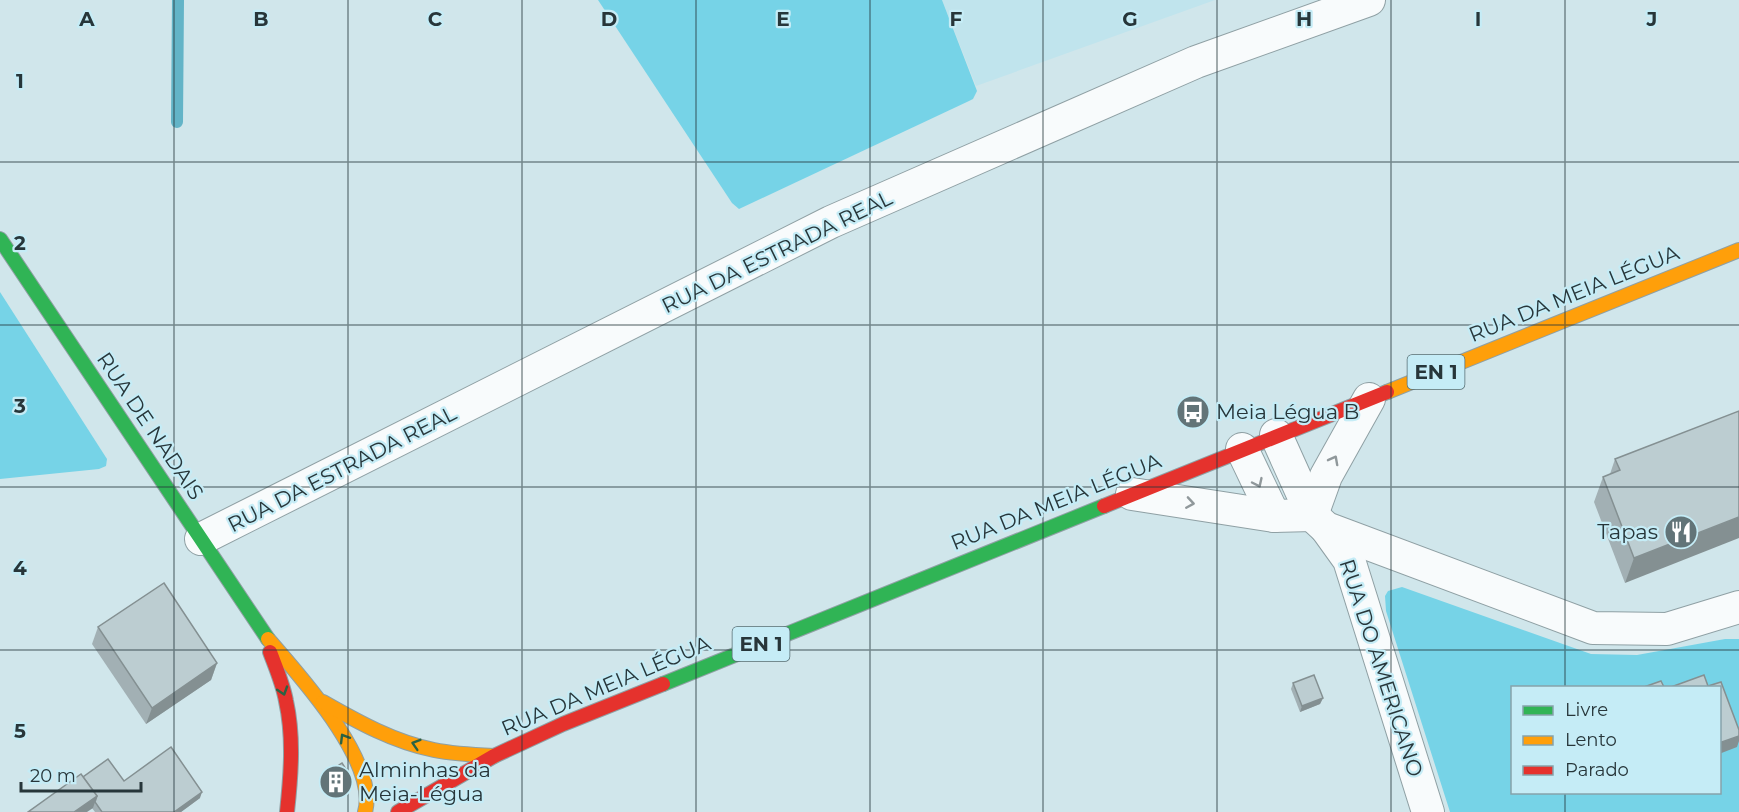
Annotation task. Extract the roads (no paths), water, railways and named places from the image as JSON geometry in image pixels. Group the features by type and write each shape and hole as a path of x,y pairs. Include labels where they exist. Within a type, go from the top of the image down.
{"main road":[{"name":"RUA DE NADAIS","path":"0,239 265,636 321,701 361,766 367,804 365,812"},
{"name":"RUA DA MEIA LÉGUA","path":"398,812 494,756 563,724 1739,250"},
{"name":"RUA DE NADAIS","path":"265,636 287,703 301,794"},
{"name":"RUA DE NADAIS","path":"321,701 353,720 417,746 494,756"},
{"name":"RUA DE NADAIS","path":"286,812 290,782 291,733"}],"street":[{"name":"RUA DA ESTRADA REAL","path":"201,539 831,222 1196,62 1370,0"},
{"path":"1319,521 1326,476 1369,399"},
{"name":"RUA DO AMERICANO","path":"1276,435 1319,521 1349,560 1428,812"},
{"path":"1242,449 1274,516"},
{"path":"1132,494 1319,521 1593,628 1667,629 1739,607"}],"waterway":[{"path":"177,122 178,0"}],"place":[{"name":"Meia Légua B","path":"1193,412"},
{"name":"Tapas","path":"1681,532"},
{"name":"Alminhas da Meia-Légua","path":"336,782"}]}
